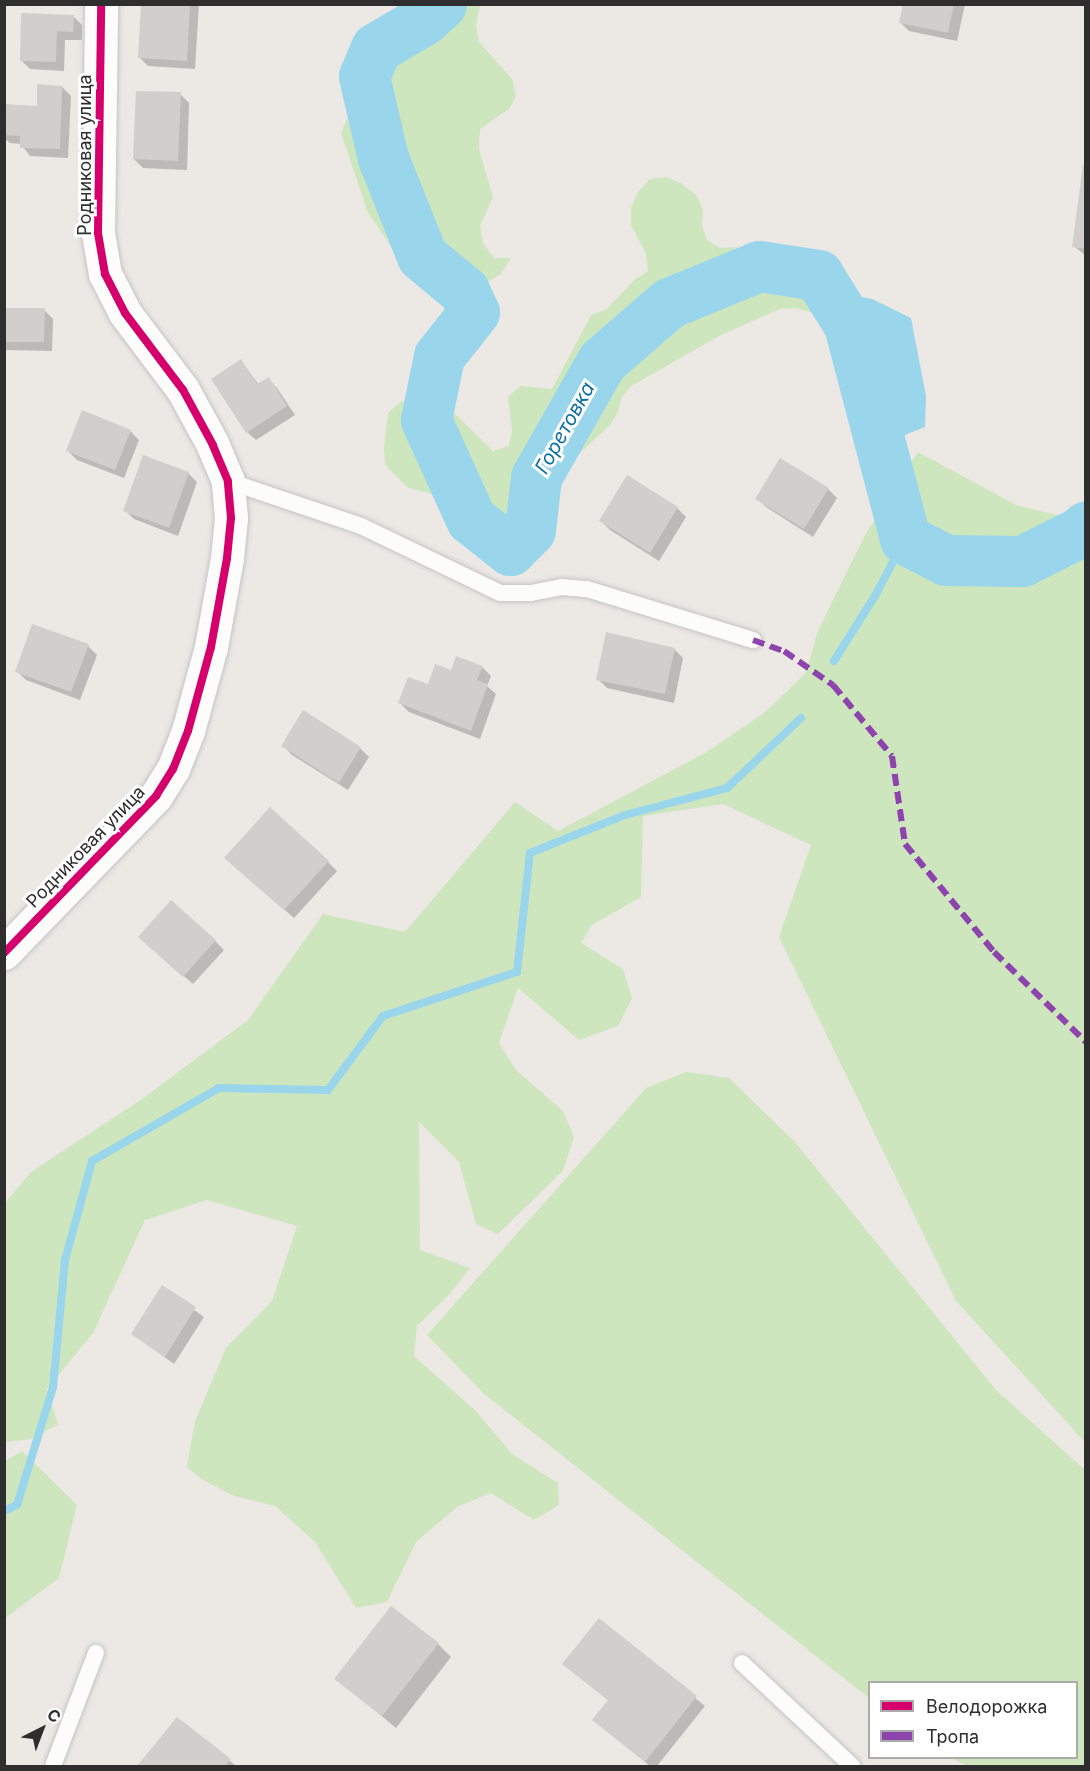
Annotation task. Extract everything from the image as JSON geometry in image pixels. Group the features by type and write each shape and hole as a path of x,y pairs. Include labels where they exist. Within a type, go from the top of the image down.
{"street":[{"name":"Родниковая улица","path":"4,953 156,796 173,768 188,731 212,647 230,528 228,481 213,445 183,390 125,313 105,274 98,233 101,4"}],"lane":[{"path":"228,481 361,526 500,593 531,593 562,587 587,589 753,640"},
{"path":"52,1767 96,1653"},
{"path":"742,1663 852,1767"}],"green space":[{"path":"412,4 480,5 476,26 479,42 512,79 516,96 509,109 480,129 479,149 493,197 480,226 483,243 494,258 511,258 501,274 487,282 469,279 436,285 408,268 368,213 341,133 354,103 349,71 353,53 365,41 408,16"},
{"path":"667,177 682,184 696,195 703,209 702,225 707,240 720,248 736,247 751,254 801,267 821,279 830,292 829,308 813,313 796,308 780,309 721,335 631,386 622,397 618,412 609,426 576,457 551,503 532,560 520,571 505,569 466,540 454,508 441,496 408,488 385,465 384,448 388,413 400,402 415,397 431,396 456,415 493,451 509,446 512,431 508,397 520,386 552,389 591,315 607,309 634,280 648,271 646,254 631,225 631,208 638,192 650,179"},
{"path":"918,452 1016,505 1085,522 1085,1442 956,1301 779,937 811,845 723,804 643,816 641,897 592,925 581,943 623,969 632,998 618,1026 579,1040 518,988 499,1043 516,1070 563,1111 574,1137 563,1171 498,1234 476,1224 459,1162 419,1122 420,1250 470,1268 450,1294 417,1326 414,1356 476,1411 512,1454 558,1483 559,1505 534,1520 491,1493 457,1507 416,1542 387,1602 356,1608 315,1542 275,1506 234,1496 201,1479 187,1467 195,1421 226,1348 272,1301 297,1226 207,1200 145,1220 93,1333 47,1389 58,1424 32,1439 5,1442 5,1203 31,1172 142,1099 248,1020 323,914 405,932 515,802 558,831 705,753 764,713 806,673 817,633 865,535"},
{"path":"686,1072 729,1078 795,1142 996,1390 1085,1470 1085,1766 967,1766 953,1759 1078,1759 1078,1681 868,1681 868,1697 483,1393 427,1335 646,1088"},
{"path":"22,1451 77,1505 59,1578 5,1618 5,1461"}],"water":[{"path":"857,296 872,299 911,318 926,396 925,427 902,436 862,417 837,349 833,318"}],"building":[{"path":"141,4 190,4 187,61 138,58"},
{"path":"903,4 954,4 948,33 899,23"},
{"path":"21,13 74,15 73,32 57,31 56,62 20,61"},
{"path":"37,84 62,86 60,149 20,148 20,136 4,135 4,104 37,106"},
{"path":"136,91 181,92 178,161 133,159"},
{"path":"1083,165 1086,165 1086,249 1072,247"},
{"path":"4,308 45,308 44,342 4,342"},
{"path":"241,359 257,384 269,377 287,406 246,433 211,379"},
{"path":"82,410 131,430 115,470 66,451"},
{"path":"143,455 189,472 169,528 123,511"},
{"path":"780,458 829,488 804,529 755,499"},
{"path":"627,475 678,507 650,553 599,521"},
{"path":"32,624 89,644 71,692 15,672"},
{"path":"606,632 675,648 665,694 596,680"},
{"path":"456,656 483,666 477,680 488,684 471,731 398,703 408,677 428,684 435,664 451,670"},
{"path":"303,710 361,747 339,783 281,746"},
{"path":"270,807 329,861 284,910 224,858"},
{"path":"171,900 216,940 183,977 138,937"},
{"path":"162,1285 196,1307 165,1357 131,1334"},
{"path":"391,1606 439,1643 382,1716 334,1679"},
{"path":"599,1618 697,1696 645,1762 592,1720 608,1700 562,1664"},
{"path":"177,1717 231,1759 225,1766 137,1766"}],"waterway":[{"name":"Горетовка","path":"441,4 423,20 376,48 364,76 383,158 422,256 464,291 474,312 439,356 426,420 471,519 510,550 530,530 536,477 602,361 669,303 759,266 818,275 849,325 905,539 946,560 1022,561 1084,530 1086,526"},
{"path":"834,661 875,596 905,539"},
{"path":"4,1511 17,1505 53,1387 65,1260 92,1161 219,1088 328,1090 383,1016 517,972 530,853 625,815 727,788 801,718"}],"marked path":[{"path":"753,640 784,651 833,685 892,756 905,844 994,952 1086,1042"}],"cycle path":[{"path":"4,953 156,796 173,769 188,731 211,647 227,558 231,518 228,481 213,445 183,390 125,313 105,274 98,233 101,4"}]}
